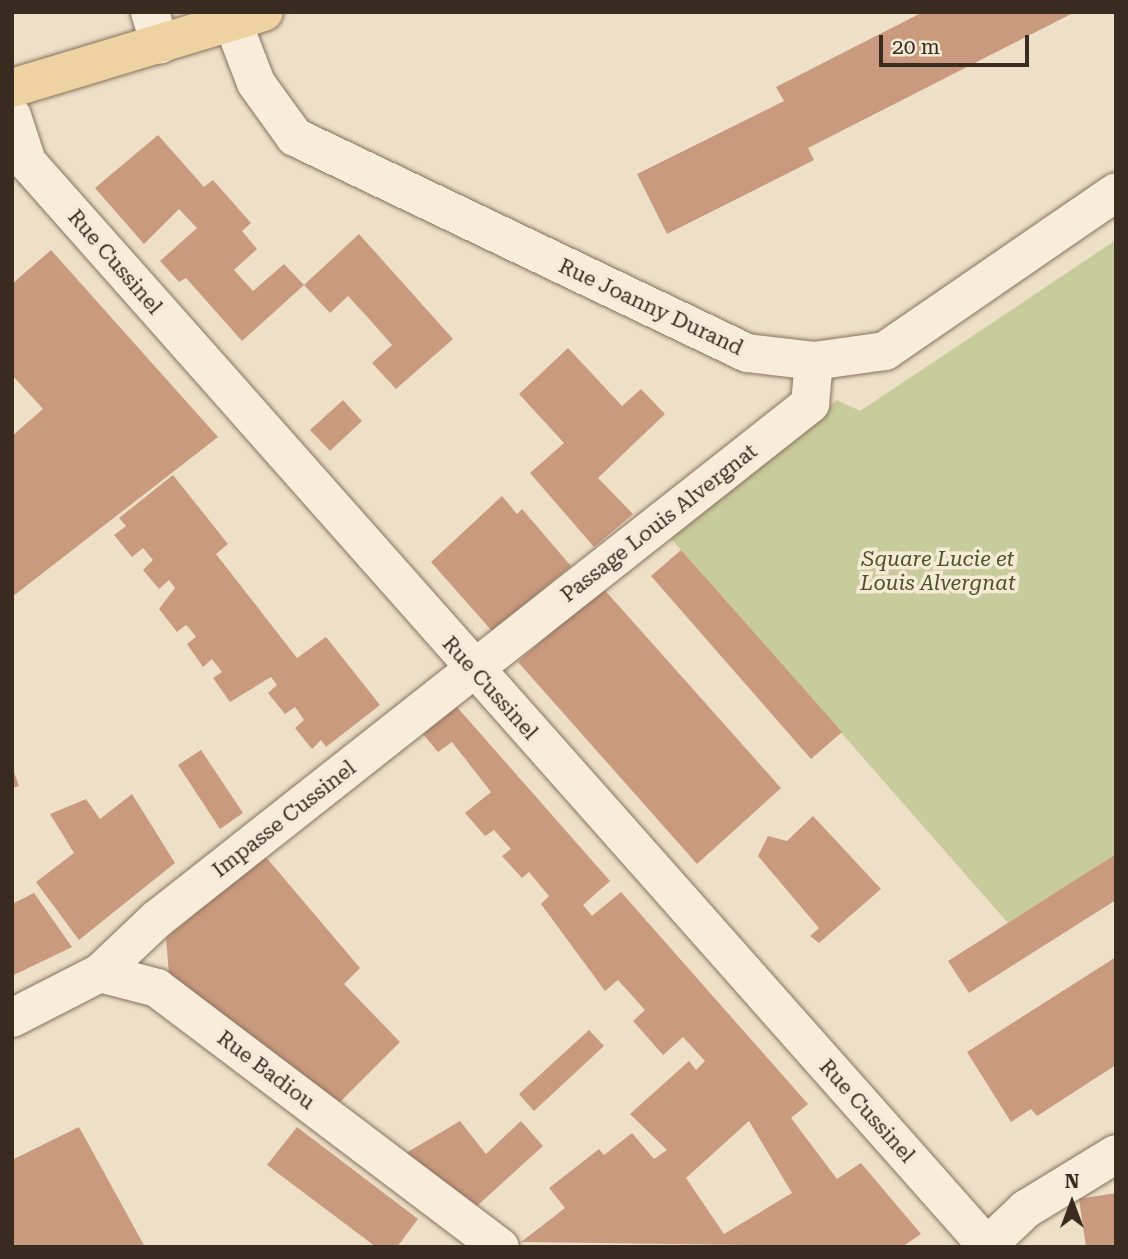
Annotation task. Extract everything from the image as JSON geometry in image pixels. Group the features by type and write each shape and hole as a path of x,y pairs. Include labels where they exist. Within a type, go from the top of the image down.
{"main road":[{"path":"12,88 155,28 248,18"}],"street":[{"name":"Rue Joanny Durand","path":"248,18 256,83 295,137 747,353 814,361 885,351 1116,192"},
{"name":"Rue Cussinel","path":"12,116 27,162 474,670 987,1246"},
{"name":"Passage Louis Alvergnat","path":"474,670 810,404 814,361"},
{"name":"Impasse Cussinel","path":"100,974 157,919 474,670"},
{"path":"12,1018 100,974"},
{"name":"Rue Badiou","path":"100,974 157,988 500,1247"},
{"path":"987,1246 1026,1209 1116,1154"}],"green space":[{"name":"Square Lucie et Louis Alvergnat","path":"1116,240 1116,854 1008,923 667,534 837,400 860,411"}],"building":[{"path":"923,12 1075,12 808,148 814,160 667,234 637,174 784,101 776,87"},
{"path":"158,135 204,187 213,180 251,223 242,231 257,249 234,270 253,291 284,264 304,285 242,341 186,278 179,282 160,261 197,228 179,209 144,244 95,188"},
{"path":"359,234 453,339 396,389 372,363 392,345 370,320 348,296 330,313 304,285"},
{"path":"51,250 218,437 12,597 12,436 43,409 12,375 12,284"},
{"path":"568,348 622,406 641,389 665,414 598,478 633,514 594,547 530,473 564,443 519,394"},
{"path":"343,400 362,421 330,451 310,430"},
{"path":"173,475 228,544 216,554 297,658 326,637 380,705 326,747 321,740 312,749 295,728 304,720 295,707 285,714 268,693 277,685 271,677 230,702 213,678 222,672 212,659 203,667 187,644 196,637 190,629 186,625 177,632 159,609 175,588 169,580 159,589 143,570 153,560 143,548 132,557 114,535 126,526 119,518"},
{"path":"502,496 517,514 522,509 571,566 492,631 431,562"},
{"path":"681,550 842,732 811,759 651,576"},
{"path":"602,587 781,788 697,864 518,662"},
{"path":"457,707 610,881 583,905 592,916 621,892 808,1104 791,1118 837,1179 861,1163 921,1234 902,1247 521,1242 565,1208 549,1188 599,1149 604,1155 632,1133 654,1159 667,1150 630,1114 689,1061 696,1070 705,1061 683,1037 663,1055 633,1021 645,1010 618,980 605,991 541,904 549,896 529,872 522,878 502,856 511,849 494,830 485,836 465,813 491,792 452,742 438,752 423,734","holes":["749,1121 792,1193 724,1234 686,1178"]},
{"path":"201,750 243,813 220,829 178,765"},
{"path":"12,767 19,786 12,788"},
{"path":"132,794 175,863 79,940 36,882 74,853 50,814 86,799 100,819"},
{"path":"813,816 881,889 819,943 810,936 819,928 758,856 768,836 787,841"},
{"path":"1116,854 1116,900 969,993 948,961"},
{"path":"265,856 360,968 344,984 400,1042 339,1103 169,974 166,938"},
{"path":"34,893 72,947 12,976 12,904"},
{"path":"1116,957 1116,1065 1037,1116 1031,1109 1011,1122 967,1052"},
{"path":"589,1030 604,1046 534,1111 519,1094"},
{"path":"460,1121 486,1154 521,1121 543,1146 477,1206 406,1153"},
{"path":"79,1127 145,1247 12,1247 12,1160"},
{"path":"297,1127 418,1219 397,1247 376,1247 267,1165"},
{"path":"1116,1193 1116,1247 1086,1247 1079,1199"}]}
